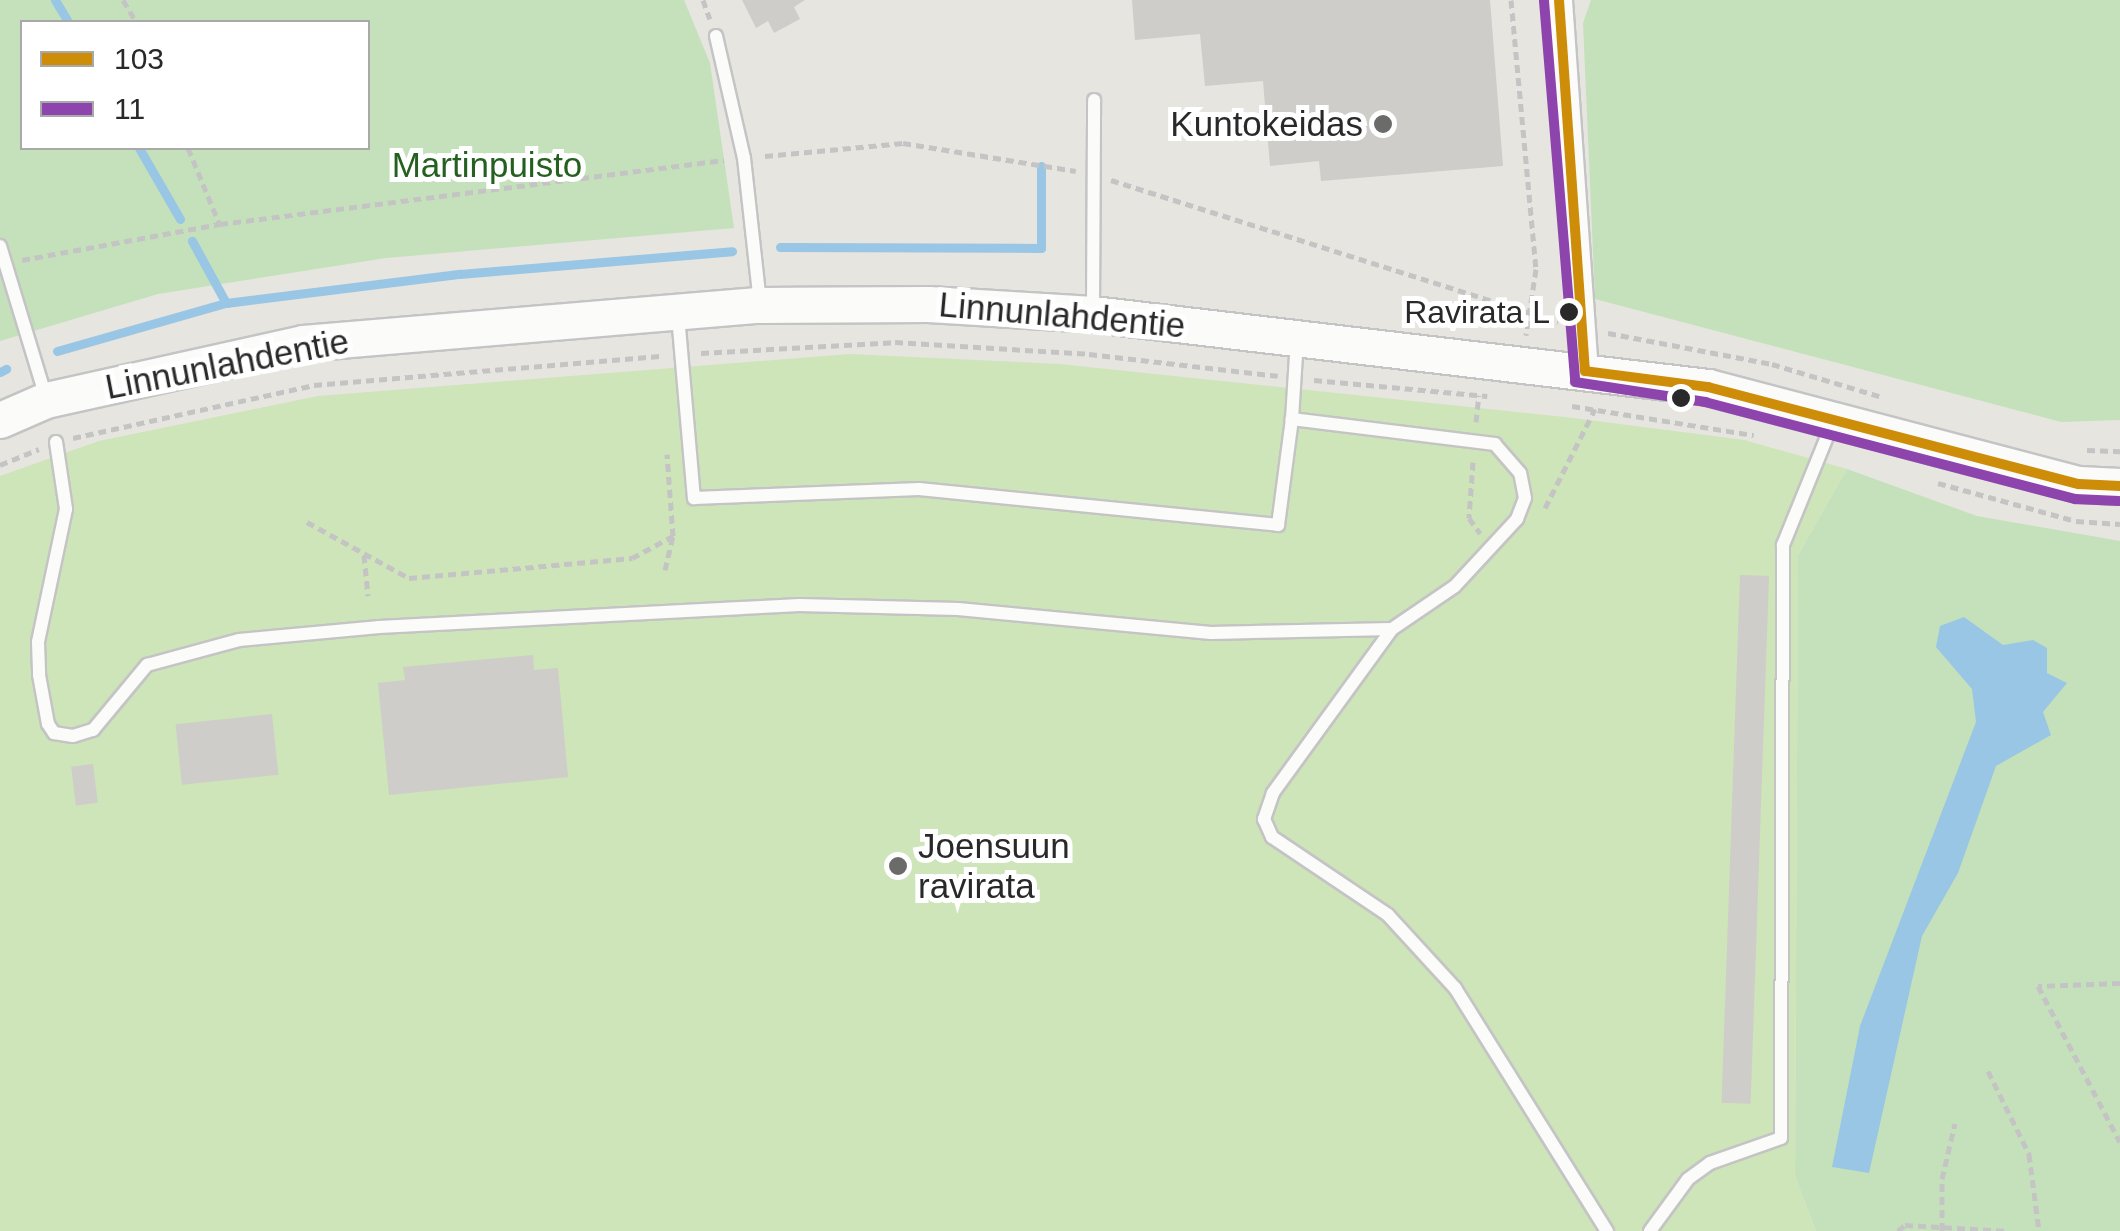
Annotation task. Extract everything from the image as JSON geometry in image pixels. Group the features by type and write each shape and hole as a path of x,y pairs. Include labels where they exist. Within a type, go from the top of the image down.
{"street":[{"path":"1559,0 1585,370"},
{"name":"Linnunlahdentie","path":"0,420 46,400 303,343 760,305 928,304 1093,314 1708,386 1836,416 2079,484 2120,486"}],"lane":[{"path":"716,36 744,158 760,305"},
{"path":"1093,314 1094,100"},
{"path":"0,246 46,400"},
{"path":"678,314 694,498 919,489 1278,525 1292,419 1297,337"},
{"path":"1650,1231 1688,1180 1710,1163 1780,1138 1782,545 1836,416"},
{"path":"56,442 66,510 38,642 39,675 48,724 54,733 73,736 93,730 148,665 239,640 378,627 799,605 958,609 1211,633 1392,629 1423,613 1493,548 1517,520 1524,486 1513,458 1495,444 1292,419"},
{"path":"1392,629 1272,793 1264,819 1272,837 1388,914 1455,988 1607,1231"}],"path":[{"path":"1511,0 1536,269 1531,316 1518,365"},
{"path":"6,264 220,224 744,158 903,144 1094,174 1531,316 1772,364 1891,400"},
{"path":"189,150 220,224"},
{"path":"0,464 56,442 314,386 681,354 895,342 1089,354 1494,396"},
{"path":"659,356 661,376"},
{"path":"1479,395 1470,518 1493,548"},
{"path":"1561,404 1769,437"},
{"path":"1534,522 1596,409"},
{"path":"665,436 673,536 665,570"},
{"path":"2071,449 2120,451"},
{"path":"1928,479 2057,516 2120,524"},
{"path":"307,522 409,578 632,558 673,536"},
{"path":"364,553 368,596"},
{"path":"2120,984 2038,986 2120,1142"},
{"path":"1988,1072 2029,1154 2039,1231"},
{"path":"1942,1228 1942,1179 1955,1123"},
{"path":"1898,1231 2008,1231"}],"green space":[{"name":"Martinpuisto","path":"0,0 684,0 710,63 734,228 386,258 158,294 0,341"},
{"path":"1591,0 2120,0 2120,420 2061,422 1595,299 1583,23"},
{"name":"Joensuun ravirata","path":"850,354 1059,364 1565,417 1744,440 1847,469 1798,555 1795,1176 1816,1231 0,1231 0,476 99,441 318,396"},
{"path":"1847,469 1977,516 2120,541 2120,1231 1816,1231 1795,1176 1798,555"}],"water":[{"path":"1964,617 2003,645 2033,640 2047,648 2047,673 2067,683 2043,712 2051,735 1996,766 1958,873 1922,936 1869,1173 1832,1167 1860,1026 1976,722 1972,689 1936,647 1940,626"}],"building":[{"path":"742,0 805,0 794,7 800,19 774,33 768,21 756,28"},
{"name":"Kuntokeidas","path":"1132,0 1490,0 1503,166 1321,181 1319,161 1270,166 1263,81 1205,86 1200,34 1135,40"},
{"path":"1740,575 1769,576 1751,1104 1722,1103"},
{"path":"533,655 534,670 558,668 568,777 389,795 378,683 405,680 403,667"},
{"path":"272,714 278,775 182,785 176,724"},
{"path":"93,764 98,803 76,805 71,767"}],"waterway":[{"path":"55,0 67,20"},
{"path":"140,150 180,219"},
{"path":"780,247 1041,248 1041,166"},
{"path":"57,351 226,303 192,241"},
{"path":"226,303 460,274 732,251"},
{"path":"0,372 6,369"}],"transit line":[{"name":"103","path":"1559,0 1585,371 1708,387 2079,484 2120,486"},
{"name":"11","path":"1544,1 1575,382 1705,402 2075,499 2119,501"}],"place":[{"name":"Kuntokeidas","path":"1383,124"},
{"name":"Ravirata L","path":"1569,312"},
{"name":"Joensuun ravirata","path":"898,866"}]}
